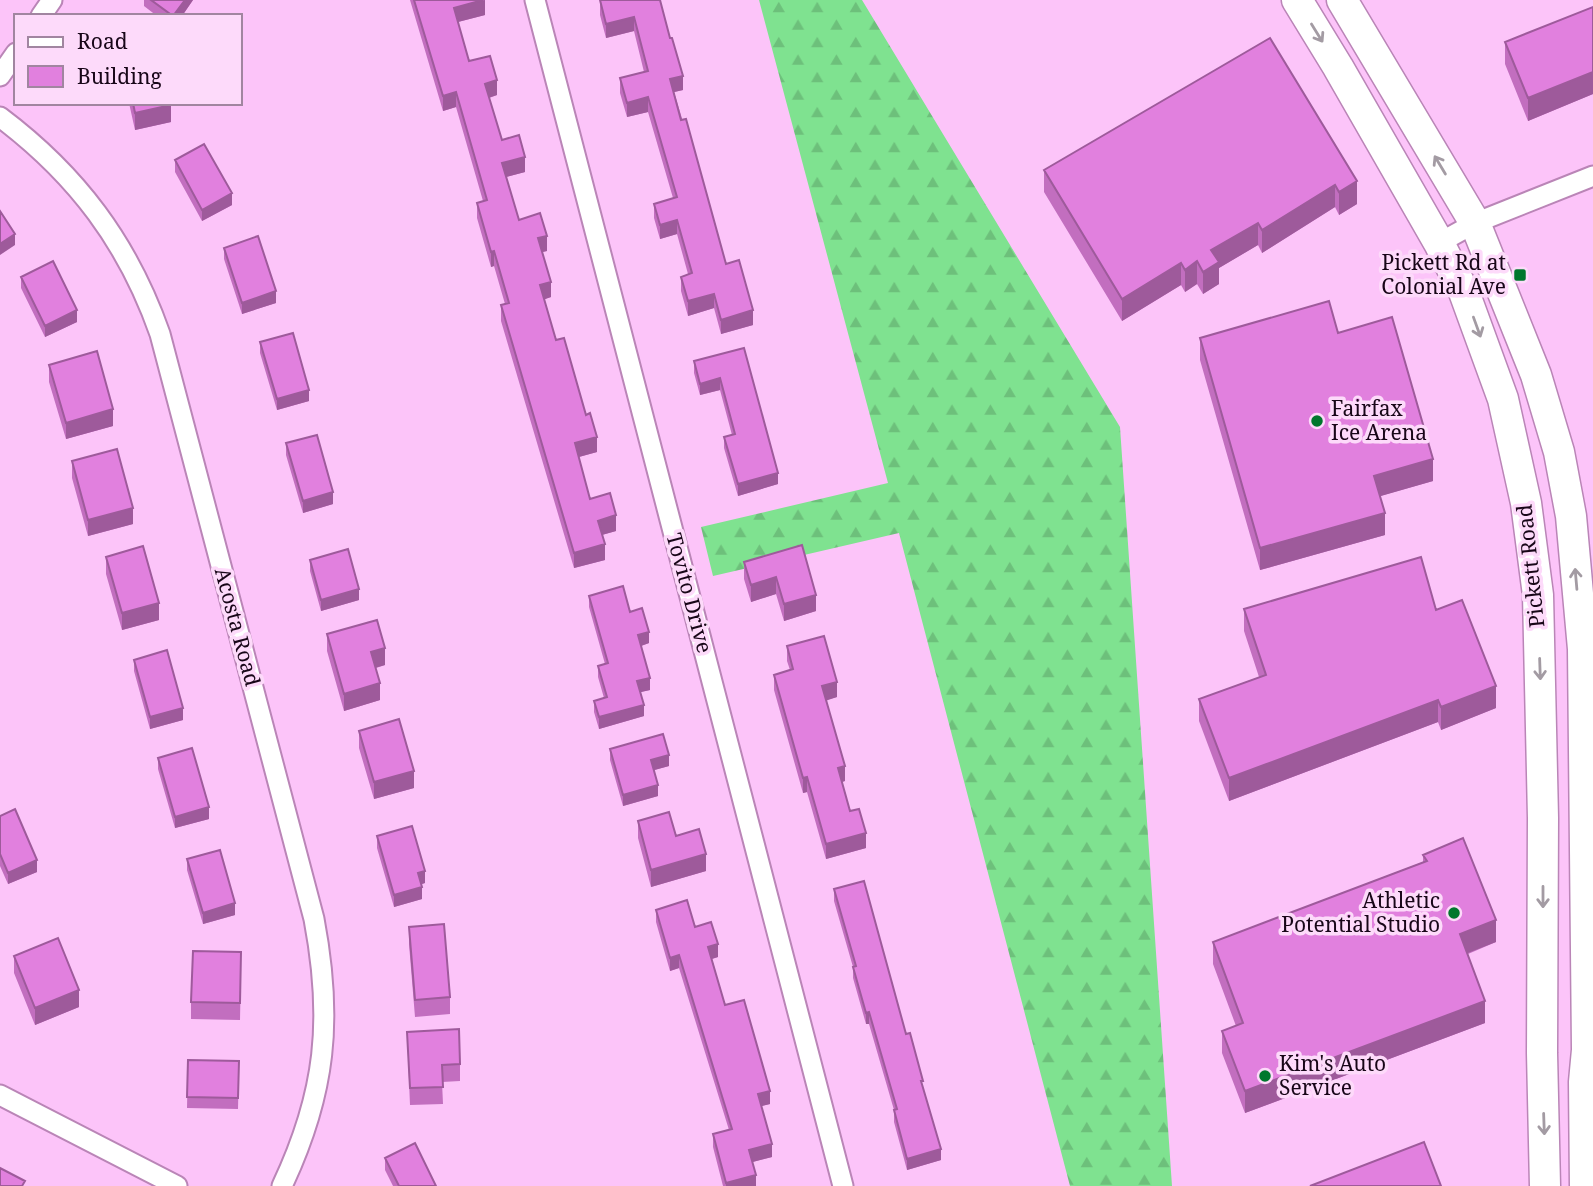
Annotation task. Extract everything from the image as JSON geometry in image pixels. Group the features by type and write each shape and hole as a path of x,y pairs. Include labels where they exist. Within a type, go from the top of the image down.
{"main road":[{"name":"Pickett Road","path":"1297,0 1439,243 1464,292 1503,399 1526,503 1538,595 1544,818 1542,1053 1545,1186"},
{"name":"Pickett Road","path":"1342,0 1475,223 1536,375 1559,453 1571,516 1583,649 1586,1186"}],"street":[{"name":"Tovito Drive","path":"535,0 843,1186"},
{"path":"0,76 14,56"},
{"name":"Acosta Road","path":"0,117 47,157 87,198 105,222 138,280 160,334 314,919 321,958 325,1036 321,1071 310,1116 282,1186"},
{"path":"1439,243 1475,223 1593,176"},
{"path":"0,1095 177,1186"}],"green space":[{"path":"759,0 862,0 1120,427 1172,1186 1070,1186 899,533 713,576 701,527 888,483"}],"building":[{"path":"151,0 185,0 174,14 170,14"},
{"path":"414,0 483,0 454,8 469,61 490,56 497,80 485,84 502,140 519,135 525,157 502,163 519,220 540,213 547,236 538,238 551,282 540,285 556,340 564,338 586,415 590,413 597,437 575,443 590,499 610,493 616,515 598,521 605,544 574,553 501,305 509,303 477,203 487,200 456,92 443,96"},
{"path":"600,0 660,0 683,76 670,79 681,120 686,119 726,264 739,260 753,310 721,320 714,294 688,301 681,277 692,273 677,220 660,225 654,204 677,197 648,97 627,103 620,78 648,71 634,17 606,24"},
{"path":"1593,7 1593,72 1528,98 1505,42"},
{"path":"1270,38 1357,181 1339,192 1335,185 1262,230 1258,223 1211,250 1219,262 1203,272 1197,261 1185,270 1181,263 1122,299 1044,170"},
{"path":"133,105 171,105 135,113"},
{"path":"204,144 232,193 202,210 175,160"},
{"path":"0,211 15,234 0,244"},
{"path":"258,236 276,291 242,303 224,248"},
{"path":"53,261 77,310 45,326 21,277"},
{"name":"Fairfax Ice Arena","path":"1329,301 1338,333 1392,317 1433,459 1374,476 1385,513 1260,548 1200,338"},
{"path":"293,333 309,390 277,399 260,342"},
{"path":"744,348 778,473 738,484 724,437 735,434 720,378 700,384 694,361"},
{"path":"97,351 113,409 66,423 49,365"},
{"path":"317,435 333,492 303,501 286,443"},
{"path":"117,449 133,508 88,520 72,461"},
{"path":"802,545 816,595 784,604 776,577 751,585 744,562"},
{"path":"143,546 159,603 122,613 106,557"},
{"path":"348,549 359,589 321,600 310,560"},
{"path":"1421,557 1436,610 1462,600 1496,686 1441,707 1438,700 1229,778 1199,699 1266,675 1244,609"},
{"path":"623,586 630,612 642,608 649,632 638,635 650,678 637,681 644,705 599,717 594,701 607,697 598,666 608,663 589,596"},
{"path":"377,620 385,648 371,652 380,683 344,694 327,634"},
{"path":"824,636 837,682 822,686 845,766 838,768 850,811 859,809 866,833 826,844 807,777 803,778 774,675 793,669 787,646"},
{"path":"167,650 183,708 150,717 134,660"},
{"path":"399,719 414,771 374,782 359,731"},
{"path":"663,734 669,755 651,760 658,785 623,795 610,749"},
{"path":"192,748 209,807 175,817 158,758"},
{"path":"15,809 37,860 8,873 0,854 0,816"},
{"path":"669,812 676,836 699,829 706,854 651,870 638,821"},
{"path":"412,826 425,871 418,873 422,887 394,895 377,836"},
{"path":"1463,838 1496,920 1460,934 1485,1001 1245,1091 1222,1031 1243,1023 1213,942 1427,861 1423,855"},
{"path":"220,850 235,903 203,913 187,859"},
{"path":"864,881 906,1034 910,1033 941,1149 907,1159 894,1110 897,1109 869,1012 866,1013 834,889"},
{"path":"687,900 695,927 711,922 718,944 708,947 725,1005 744,1000 770,1091 758,1094 772,1144 749,1150 756,1175 726,1183 713,1134 732,1129 679,955 670,958 656,910"},
{"path":"444,924 450,997 415,1000 409,927"},
{"path":"58,938 79,990 35,1008 14,956"},
{"path":"193,951 241,952 240,1003 191,1002"},
{"path":"459,1029 460,1064 442,1065 443,1087 410,1088 407,1032"},
{"path":"188,1060 239,1061 238,1098 187,1097"},
{"path":"1424,1142 1441,1186 1310,1186"},
{"path":"415,1143 436,1186 399,1186 385,1158"},
{"path":"0,1168 25,1181 22,1186 0,1186"}],"place":[{"name":"Pickett Rd at Colonial Ave","path":"1520,275"},
{"name":"Fairfax Ice Arena","path":"1317,421"},
{"name":"Athletic Potential Studio","path":"1454,913"},
{"name":"Kim's Auto Service","path":"1265,1076"}]}
